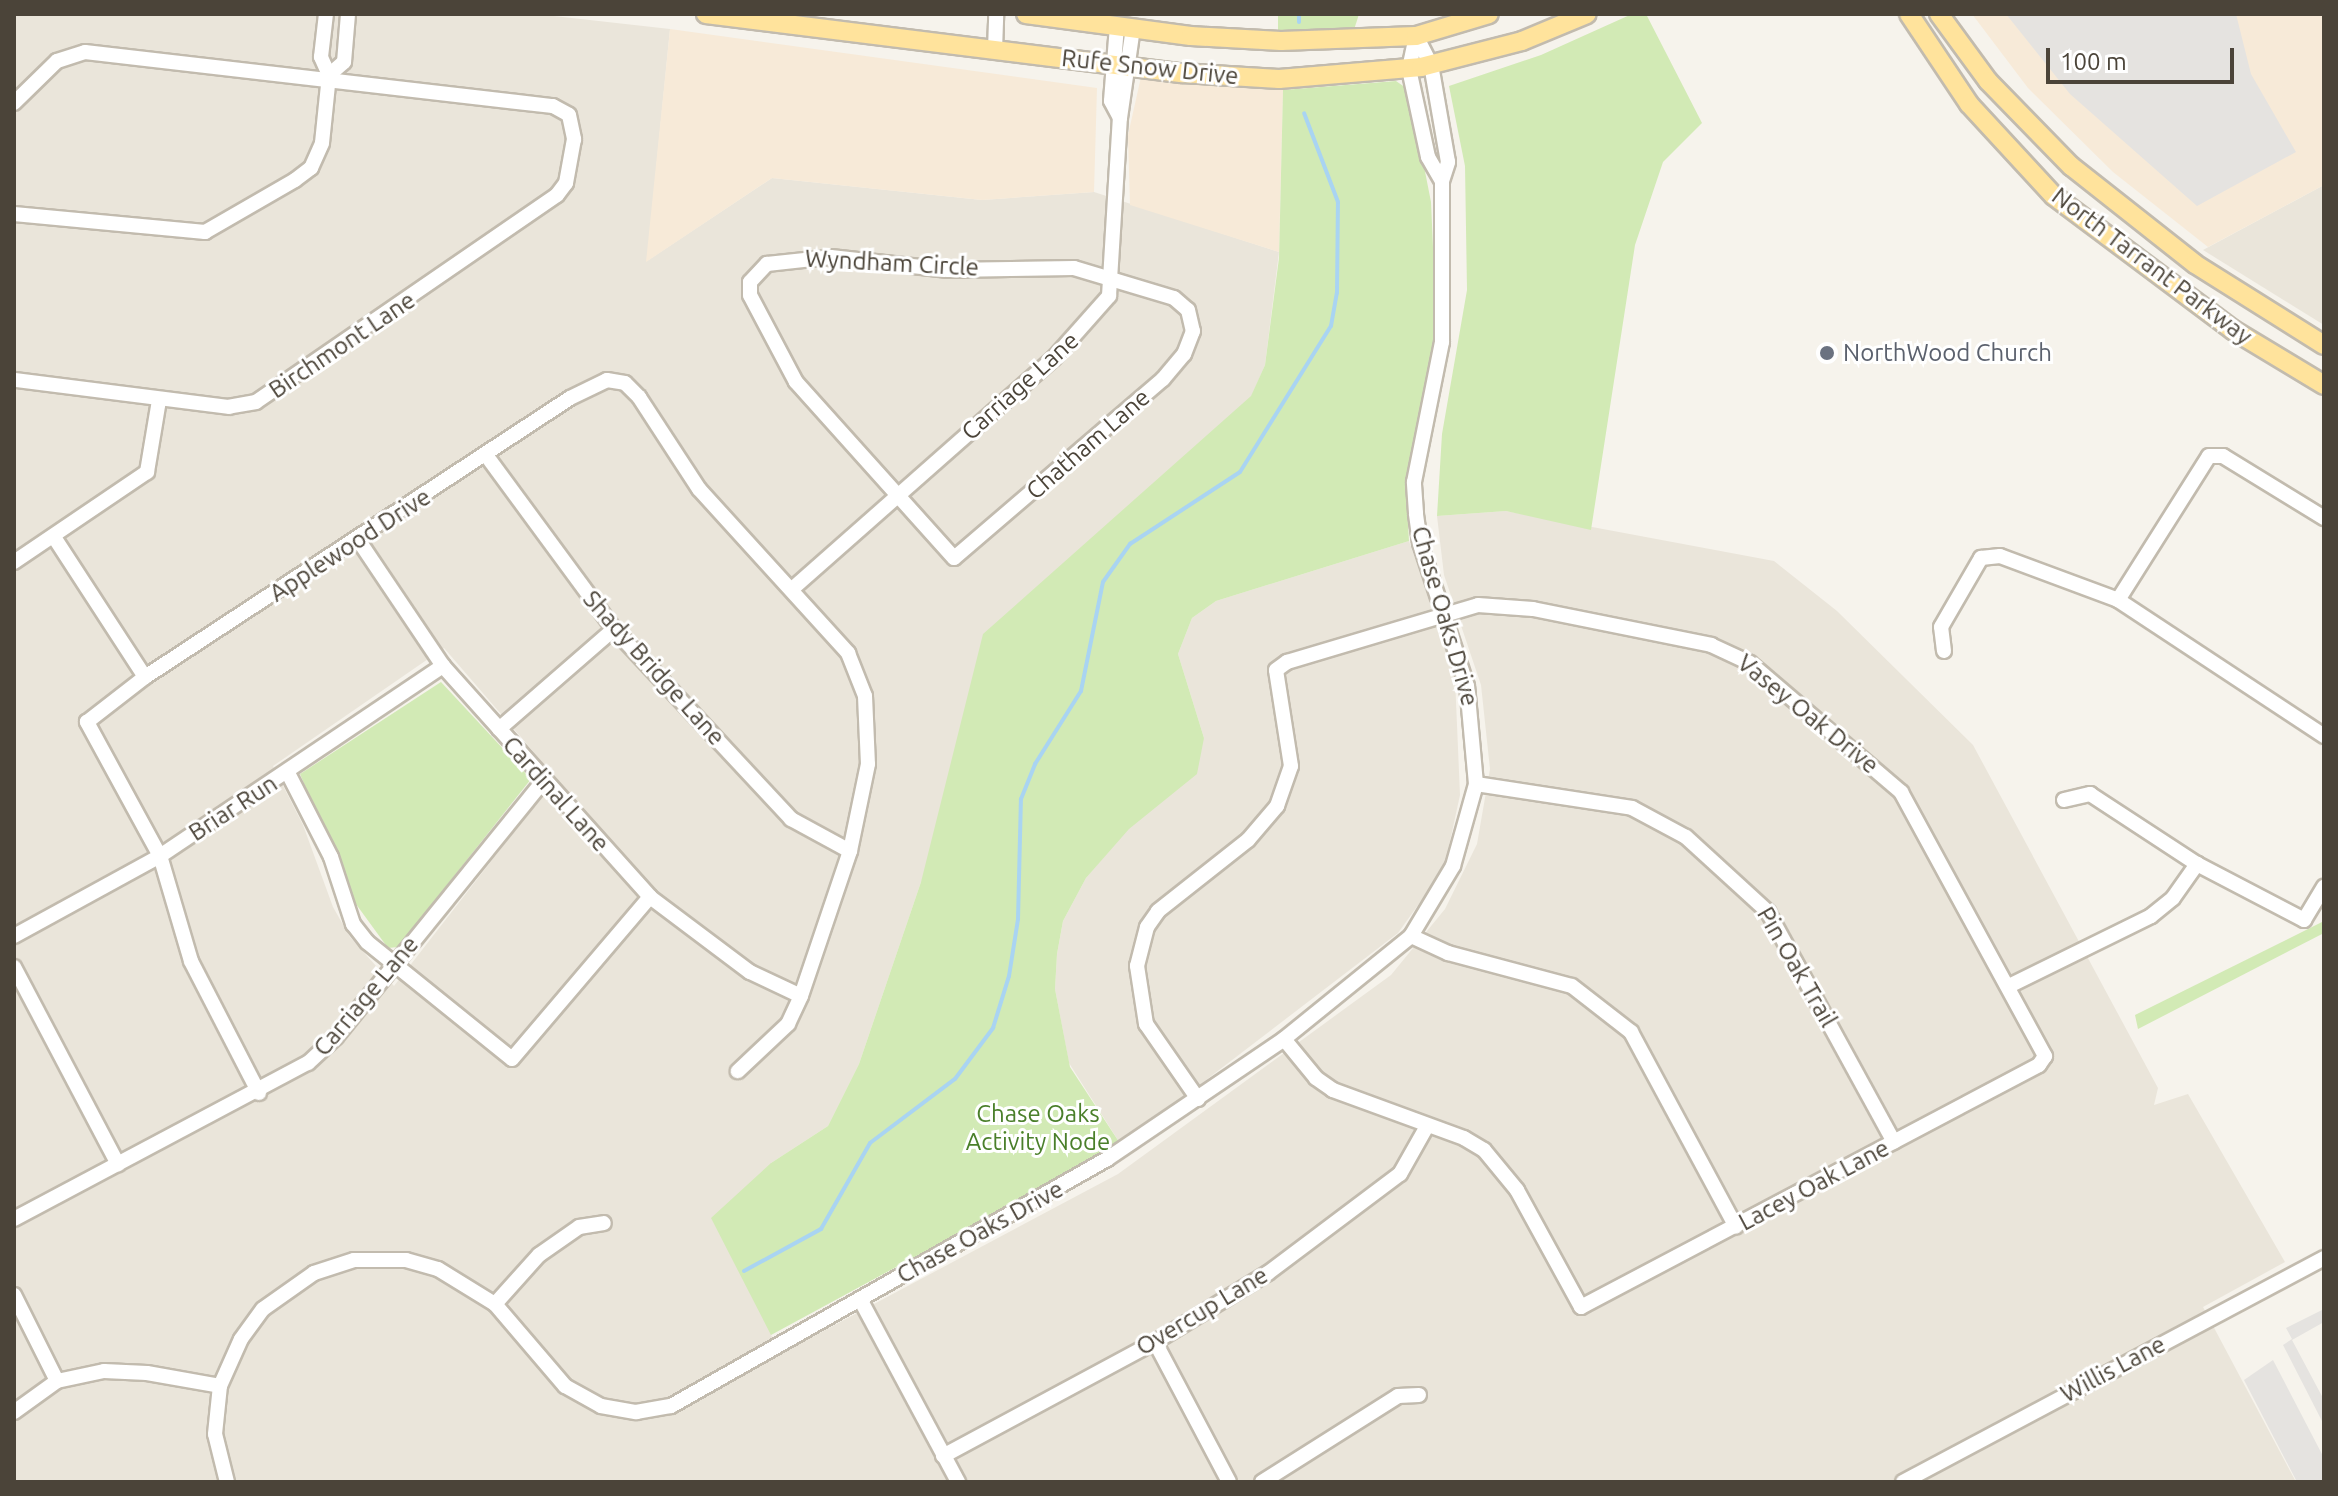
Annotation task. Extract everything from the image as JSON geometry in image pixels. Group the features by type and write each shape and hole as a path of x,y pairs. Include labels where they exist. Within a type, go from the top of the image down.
{"main road":[{"name":"Rufe Snow Drive","path":"706,14 776,18 995,50 1279,79 1431,65 1522,41 1587,14"},
{"name":"Rufe Snow Drive","path":"1026,14 1247,40 1416,36 1489,14"},
{"name":"North Tarrant Parkway","path":"1909,14 1969,104 2043,185 2151,271 2233,330 2324,385"},
{"name":"North Tarrant Parkway","path":"1939,14 1988,81 2035,133 2170,244 2324,345"},
{"path":"2151,271 2170,244"}],"street":[{"path":"14,214 176,232 205,232 220,226 311,168 322,143 329,78 321,57 326,14"},
{"path":"329,78 344,62 348,14"},
{"path":"995,50 996,14"},
{"name":"Carriage Lane","path":"792,589 1054,358 1097,312 1113,278 1120,118 1111,101 1125,27"},
{"name":"Chase Oaks Drive","path":"227,1482 215,1434 220,1386 241,1339 263,1309 314,1273 354,1260 406,1260 438,1269 495,1304 565,1386 601,1406 636,1412 690,1399 759,1353 1019,1213 1198,1099 1284,1039 1411,936 1453,866 1476,784 1467,686 1420,543 1414,482 1442,342 1442,181 1448,162 1431,65 1416,36"},
{"name":"Chase Oaks Drive","path":"1416,36 1409,69 1428,157 1442,181"},
{"path":"14,103 57,61 85,52 210,70 329,78"},
{"name":"Birchmont Lane","path":"14,380 229,407 256,402 542,207 566,183 574,139 569,115 553,106 329,78"},
{"name":"Wyndham Circle","path":"898,495 796,382 773,346 750,295 757,272 777,261 831,257 948,270 1048,265 1113,278"},
{"name":"Chatham Lane","path":"898,495 954,558 1163,379 1184,354 1193,331 1188,310 1174,298 1113,278"},
{"name":"Applewood Drive","path":"160,856 87,722 145,677 359,541 589,386 617,382 639,397 699,489 792,589"},
{"path":"14,562 147,472 159,400"},
{"name":"Shady Bridge Lane","path":"486,455 614,629 791,819 850,851"},
{"path":"2118,600 2209,456 2223,456 2324,518"},
{"path":"54,537 145,677"},
{"name":"Cardinal Lane","path":"359,541 443,666 650,897 750,972 801,996"},
{"path":"1944,651 1941,627 1981,558 2000,556 2118,600 2324,736"},
{"path":"738,1071 788,1024 801,996 850,851 868,764 868,717 848,653 792,589"},
{"name":"Vasey Oak Drive","path":"1198,1099 1146,1024 1137,966 1147,927 1158,911 1248,840 1277,806 1291,766 1276,670 1478,605 1533,609 1711,645 1750,663 1901,792 2009,986 2044,1060"},
{"path":"499,729 614,629"},
{"name":"Briar Run","path":"14,936 160,856 288,773 443,666"},
{"path":"288,773 319,829 353,924 395,964 512,1059 650,897"},
{"name":"Carriage Lane","path":"14,1219 259,1093 308,1063 336,1037 543,781"},
{"name":"Pin Oak Trail","path":"1476,784 1632,808 1686,837 1768,912 1894,1142"},
{"path":"2064,800 2090,794 2197,864 2304,920 2324,887"},
{"path":"160,856 191,961 259,1093"},
{"path":"2009,986 2151,916 2173,898 2197,864"},
{"path":"1411,936 1448,953 1572,986 1631,1032 1736,1227"},
{"path":"14,967 118,1164"},
{"path":"1284,1039 1316,1078 1333,1090 1427,1126"},
{"name":"Lacey Oak Lane","path":"1427,1126 1464,1138 1499,1166 1546,1239 1581,1307 2044,1060"},
{"name":"Overcup Lane","path":"943,1456 1155,1342 1268,1273 1385,1188 1412,1158 1427,1126"},
{"path":"495,1304 539,1255 579,1227 604,1223"},
{"name":"Willis Lane","path":"1903,1482 2324,1258"},
{"path":"14,1295 57,1381"},
{"path":"860,1299 958,1482"},
{"path":"1155,1342 1229,1482"},
{"path":"14,1412 57,1381 104,1371 147,1373 220,1386"},
{"path":"1262,1482 1398,1396 1419,1395"}],"shaded area":[{"path":"14,14 536,14 670,29 647,261 772,178 982,200 1094,192 1279,252 1265,365 1251,397 1217,431 921,882 859,1064 828,1126 771,1163 771,1335 782,1353 1118,1174 1391,975 1445,909 1477,844 1490,769 1481,685 1444,575 1437,516 1506,511 1774,561 1837,611 1973,745 2158,1088 2154,1105 2188,1094 2285,1262 2203,1307 2296,1482 14,1482","holes":["444,648 556,778 394,986 350,937 333,907 303,825 273,766"]},
{"path":"1972,14 2324,14 2324,185 2208,247 2113,172 2028,88"},
{"path":"2006,14 2236,14 2251,74 2296,152 2197,206 2070,94"},
{"path":"670,29 1097,88 1094,192 982,200 772,178 646,262"},
{"path":"1141,77 1283,90 1279,252 1130,205 1128,135"},
{"path":"2324,185 2324,325 2203,250"},
{"path":"1409,541 1455,678 1460,795 1444,869 1398,933 1121,1145 1069,1063 1055,989 1057,954 1063,921 1086,878 1204,738 1178,654 1192,618 1216,601"},
{"path":"2324,1309 2324,1322 2292,1340 2324,1400 2324,1425 2283,1345 2292,1339 2286,1328"},
{"path":"2273,1360 2324,1458 2324,1482 2297,1482 2244,1380"}],"green space":[{"path":"1278,14 1359,14 1353,33 1278,36"},
{"path":"1632,14 1646,14 1702,123 1663,162 1635,245 1591,530 1506,511 1437,516 1442,434 1467,290 1465,166 1449,86 1541,55"},
{"name":"Chase Oaks Activity Node","path":"1396,81 1409,90 1431,202 1437,337 1406,489 1409,541 1216,601 1192,618 1178,654 1204,738 1197,774 1129,829 1086,878 1063,921 1057,954 1055,989 1070,1067 1121,1145 771,1335 711,1218 771,1163 828,1126 859,1064 921,882 983,634 1251,396 1265,365 1279,258 1283,90"},
{"path":"441,682 531,779 398,947 388,948 353,900 300,774"},
{"path":"2324,921 2324,933 2138,1029 2135,1015"}],"waterway":[{"path":"1299,14 1299,22"},
{"path":"744,1271 821,1229 870,1143 955,1079 993,1028 1009,976 1018,919 1021,799 1035,764 1081,691 1103,582 1130,544 1240,472 1331,326 1337,293 1338,202 1304,113"}],"place":[{"name":"NorthWood Church","path":"1827,353"}]}
